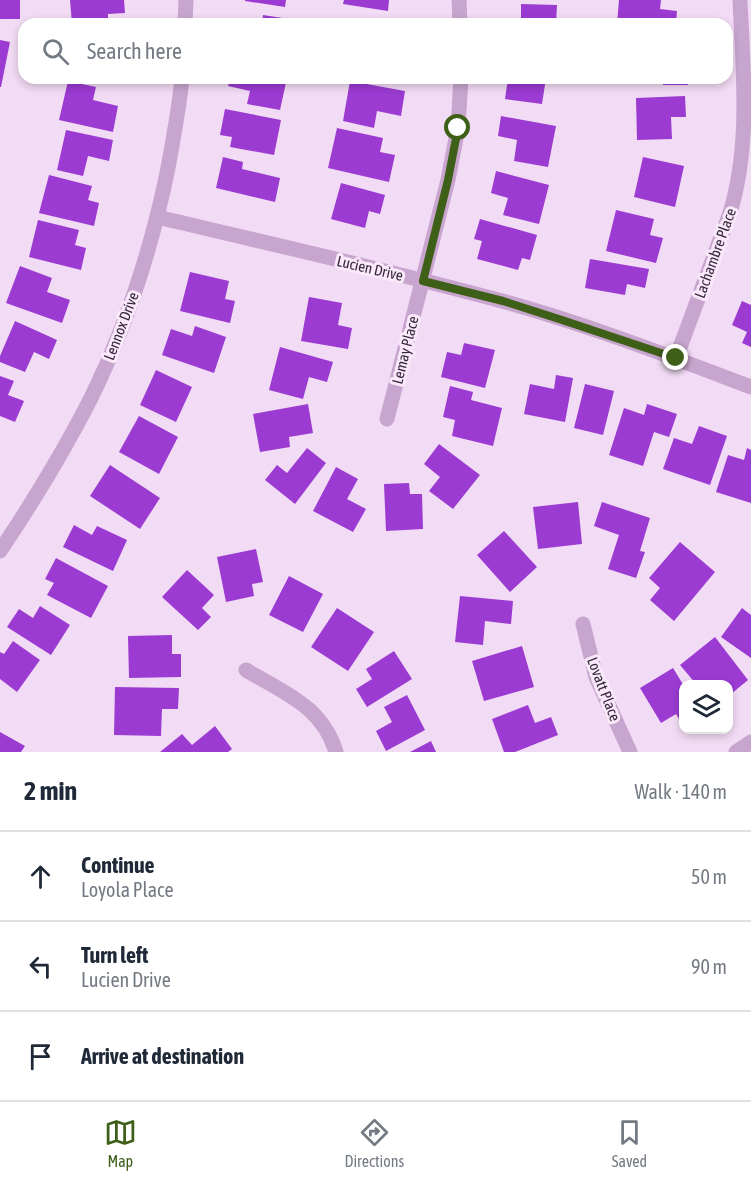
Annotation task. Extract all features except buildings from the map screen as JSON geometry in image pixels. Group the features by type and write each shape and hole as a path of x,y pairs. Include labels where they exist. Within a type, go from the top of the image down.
{"street":[{"path":"185,18 186,0"},
{"path":"459,0 460,18"},
{"name":"Lachambre Place","path":"676,358 737,192 745,112 740,0"},
{"name":"Lennox Drive","path":"0,551 54,467 92,396 127,313 157,217 175,130 181,84"},
{"name":"Lemay Place","path":"387,419 453,155 458,128 461,84"},
{"name":"Lucien Drive","path":"157,217 513,304 676,358 751,387"},
{"name":"Lovatt Place","path":"583,624 596,677 630,752"},
{"path":"246,670 318,717 336,752"},
{"path":"736,752 751,742"}],"route":[{"path":"458,128 448,180 423,281 503,301 676,358"}]}
